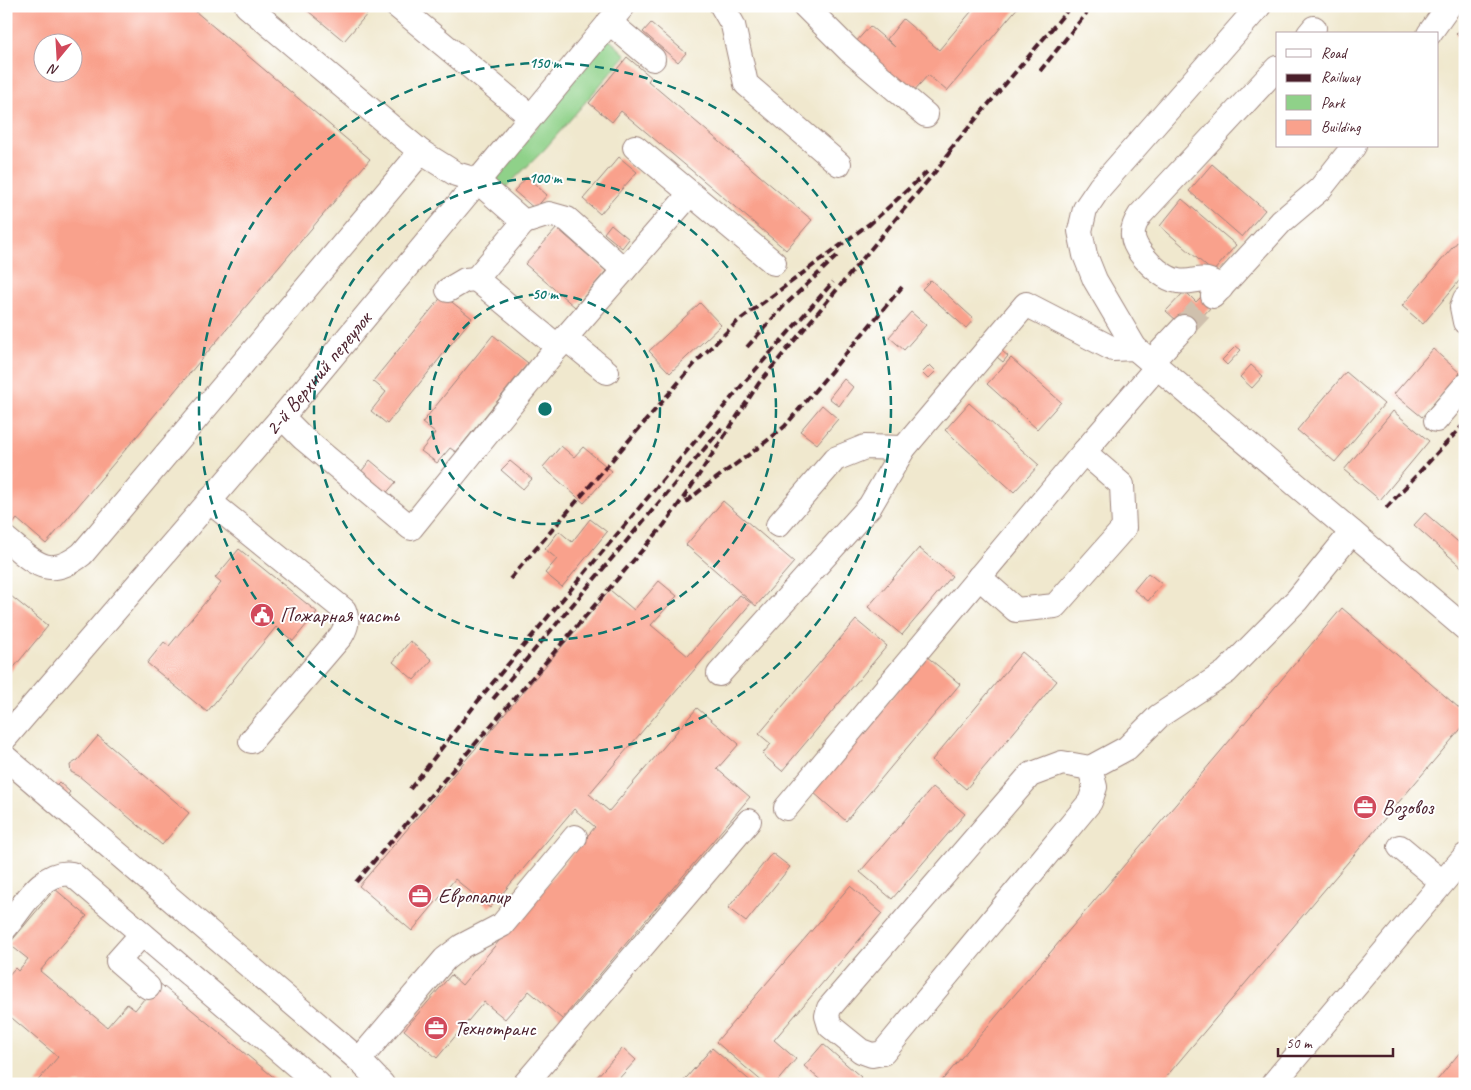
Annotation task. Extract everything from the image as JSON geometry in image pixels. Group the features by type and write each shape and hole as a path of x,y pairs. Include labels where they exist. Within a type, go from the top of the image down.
{"street":[{"path":"247,6 421,152 456,174 476,180 524,222"},
{"path":"397,6 530,116"},
{"path":"722,6 733,25 746,84 839,164"},
{"path":"805,6 849,50 926,115"},
{"path":"1259,6 1100,187 1085,209 1080,231 1085,255 1096,280 1148,359 1465,628"},
{"path":"1431,32 1449,6"},
{"path":"616,14 653,59"},
{"name":"2-й Верхний переулок","path":"6,737 282,417 476,180 616,14"},
{"path":"1276,69 1140,214 1134,225 1133,236 1136,248 1144,257 1167,278 1177,282 1206,278 1217,292 1282,222 1320,189 1352,148"},
{"path":"635,147 774,263"},
{"path":"6,538 32,561 45,568 60,568 82,554 421,152"},
{"path":"282,417 303,438 411,528 562,343 690,194"},
{"path":"476,279 524,222 549,214 567,219 624,270"},
{"path":"448,290 464,280 476,279 562,343 607,372"},
{"path":"1465,299 1462,307 1465,322"},
{"path":"719,674 870,506 904,448 1026,304 1113,349 1148,359"},
{"path":"786,808 1084,452 1148,359 1184,327"},
{"path":"1436,420 1465,386"},
{"path":"778,525 835,459 865,447 904,448"},
{"path":"979,577 1016,610 1056,606 1124,528 1122,485 1084,452"},
{"path":"209,501 344,610 348,620 341,636 251,741"},
{"path":"1090,768 1095,787 1090,802 883,1053 872,1055 861,1051 830,1026 827,1016 829,1008 1030,775 1062,763 1090,768 1127,748 1159,716 1226,672 1297,600 1352,532"},
{"path":"6,758 359,1060 382,1084"},
{"path":"525,1084 749,821"},
{"path":"359,1060 445,959 462,946 502,925 575,837"},
{"path":"1400,847 1442,882"},
{"path":"1273,1084 1465,856"},
{"path":"6,927 44,880 57,874 65,873 78,878 318,1084"},
{"path":"142,934 118,962 148,987"}],"green space":[{"path":"606,40 611,41 626,55 544,150 503,190 498,185 497,177"}],"building":[{"path":"6,6 189,6 370,159 46,544 17,519 9,529 6,527"},
{"path":"302,6 374,6 344,41"},
{"path":"976,6 1019,6 947,91 928,75 912,93 854,44 870,26 895,47 887,39 903,19 939,50"},
{"path":"651,23 686,53 678,62 643,32"},
{"path":"1465,24 1465,41 1456,34"},
{"path":"627,57 651,77 648,81 812,220 786,250 621,111 612,122 589,103"},
{"path":"619,157 637,172 600,214 583,199"},
{"path":"1212,164 1265,210 1242,237 1189,191"},
{"path":"527,177 547,195 535,209 514,191"},
{"path":"1182,199 1236,245 1213,272 1160,226"},
{"path":"611,224 629,239 622,248 604,233"},
{"path":"557,228 606,271 575,307 525,264"},
{"path":"1465,233 1465,274 1423,324 1402,306"},
{"path":"931,280 974,319 966,328 922,289"},
{"path":"1208,290 1218,300 1188,331 1166,311 1185,291 1196,302"},
{"path":"443,295 472,318 387,424 371,411 386,392 373,381"},
{"path":"700,303 721,325 670,373 649,351"},
{"path":"911,312 926,325 904,350 889,337"},
{"path":"493,335 528,363 456,452 450,448 437,463 421,451 435,433 422,423"},
{"path":"1236,346 1241,350 1227,365 1222,360"},
{"path":"997,347 1008,356 1003,362 992,353"},
{"path":"1433,349 1460,373 1422,417 1394,394"},
{"path":"1011,358 1061,402 1037,429 987,384"},
{"path":"930,365 936,371 928,379 922,373"},
{"path":"1251,365 1263,376 1252,388 1240,377"},
{"path":"1346,372 1384,404 1335,462 1297,430"},
{"path":"844,379 853,387 839,406 829,398"},
{"path":"969,403 1039,465 1014,492 945,430"},
{"path":"822,405 838,419 817,444 800,431"},
{"path":"1393,411 1429,441 1380,500 1344,470"},
{"path":"561,446 574,457 583,447 612,471 584,503 543,467"},
{"path":"370,460 396,482 383,497 358,476"},
{"path":"510,461 532,479 523,489 501,470"},
{"path":"723,501 794,562 756,606 686,545"},
{"path":"1425,513 1465,548 1465,570 1414,525"},
{"path":"590,519 607,532 562,587 545,573 557,559 545,549 559,531 572,542"},
{"path":"919,548 952,576 902,635 868,607"},
{"path":"239,549 317,612 293,641 276,627 207,712 147,663 164,642 169,646 221,583 215,578"},
{"path":"1148,573 1162,584 1148,601 1134,590"},
{"path":"659,581 677,596 651,625 688,656 740,595 751,603 589,794 609,811 697,708 739,744 717,769 750,797 562,1019 529,991 505,1019 484,1002 437,1058 404,1030 451,975 462,985 595,827 574,809 490,908 455,879 412,931 359,886 610,590 634,610"},
{"path":"6,592 48,626 6,677"},
{"path":"1342,608 1465,713 1465,724 1160,1084 939,1084"},
{"path":"856,620 887,646 782,771 762,754 771,744 759,734"},
{"path":"410,641 432,660 414,680 393,662"},
{"path":"1022,652 1057,681 966,789 932,760"},
{"path":"926,656 960,684 846,821 813,792"},
{"path":"98,736 189,813 162,845 79,776 71,772 70,765 78,760"},
{"path":"59,782 70,792 65,798 54,787"},
{"path":"933,787 965,814 892,899 860,872"},
{"path":"772,853 790,867 746,922 728,908"},
{"path":"850,886 882,913 774,1040 796,1059 775,1084 765,1084 716,1042"},
{"path":"55,889 87,916 40,971 107,1027 127,1004 135,1010 158,982 282,1084 35,1084 58,1057 6,1013 6,978 15,968 18,971 28,959 9,944"},
{"path":"823,1044 861,1077 856,1084 825,1084 804,1066"},
{"path":"1465,1046 1465,1084 1434,1084"},
{"path":"623,1048 636,1060 614,1084 598,1084 594,1080"},
{"path":"712,1048 754,1084 681,1084"}],"tunnel":[{"path":"1184,327 1213,296"}],"railway":[{"path":"949,151 1071,6"},
{"path":"1040,71 1092,6"},
{"path":"356,882 664,525 759,383 940,166 954,146"},
{"path":"868,226 927,172"},
{"path":"510,579 697,361 737,322 873,221"},
{"path":"747,347 784,306 839,254"},
{"path":"410,789 485,692 743,384 833,282"},
{"path":"686,502 785,426 902,287"},
{"path":"1386,508 1465,423"},
{"path":"493,699 722,428"}],"place":[{"name":"Пожарная часть","path":"262,615"},
{"name":"Возовоз","path":"1365,807"},
{"name":"Европапир","path":"420,896"},
{"name":"Технотранс","path":"436,1028"}]}
